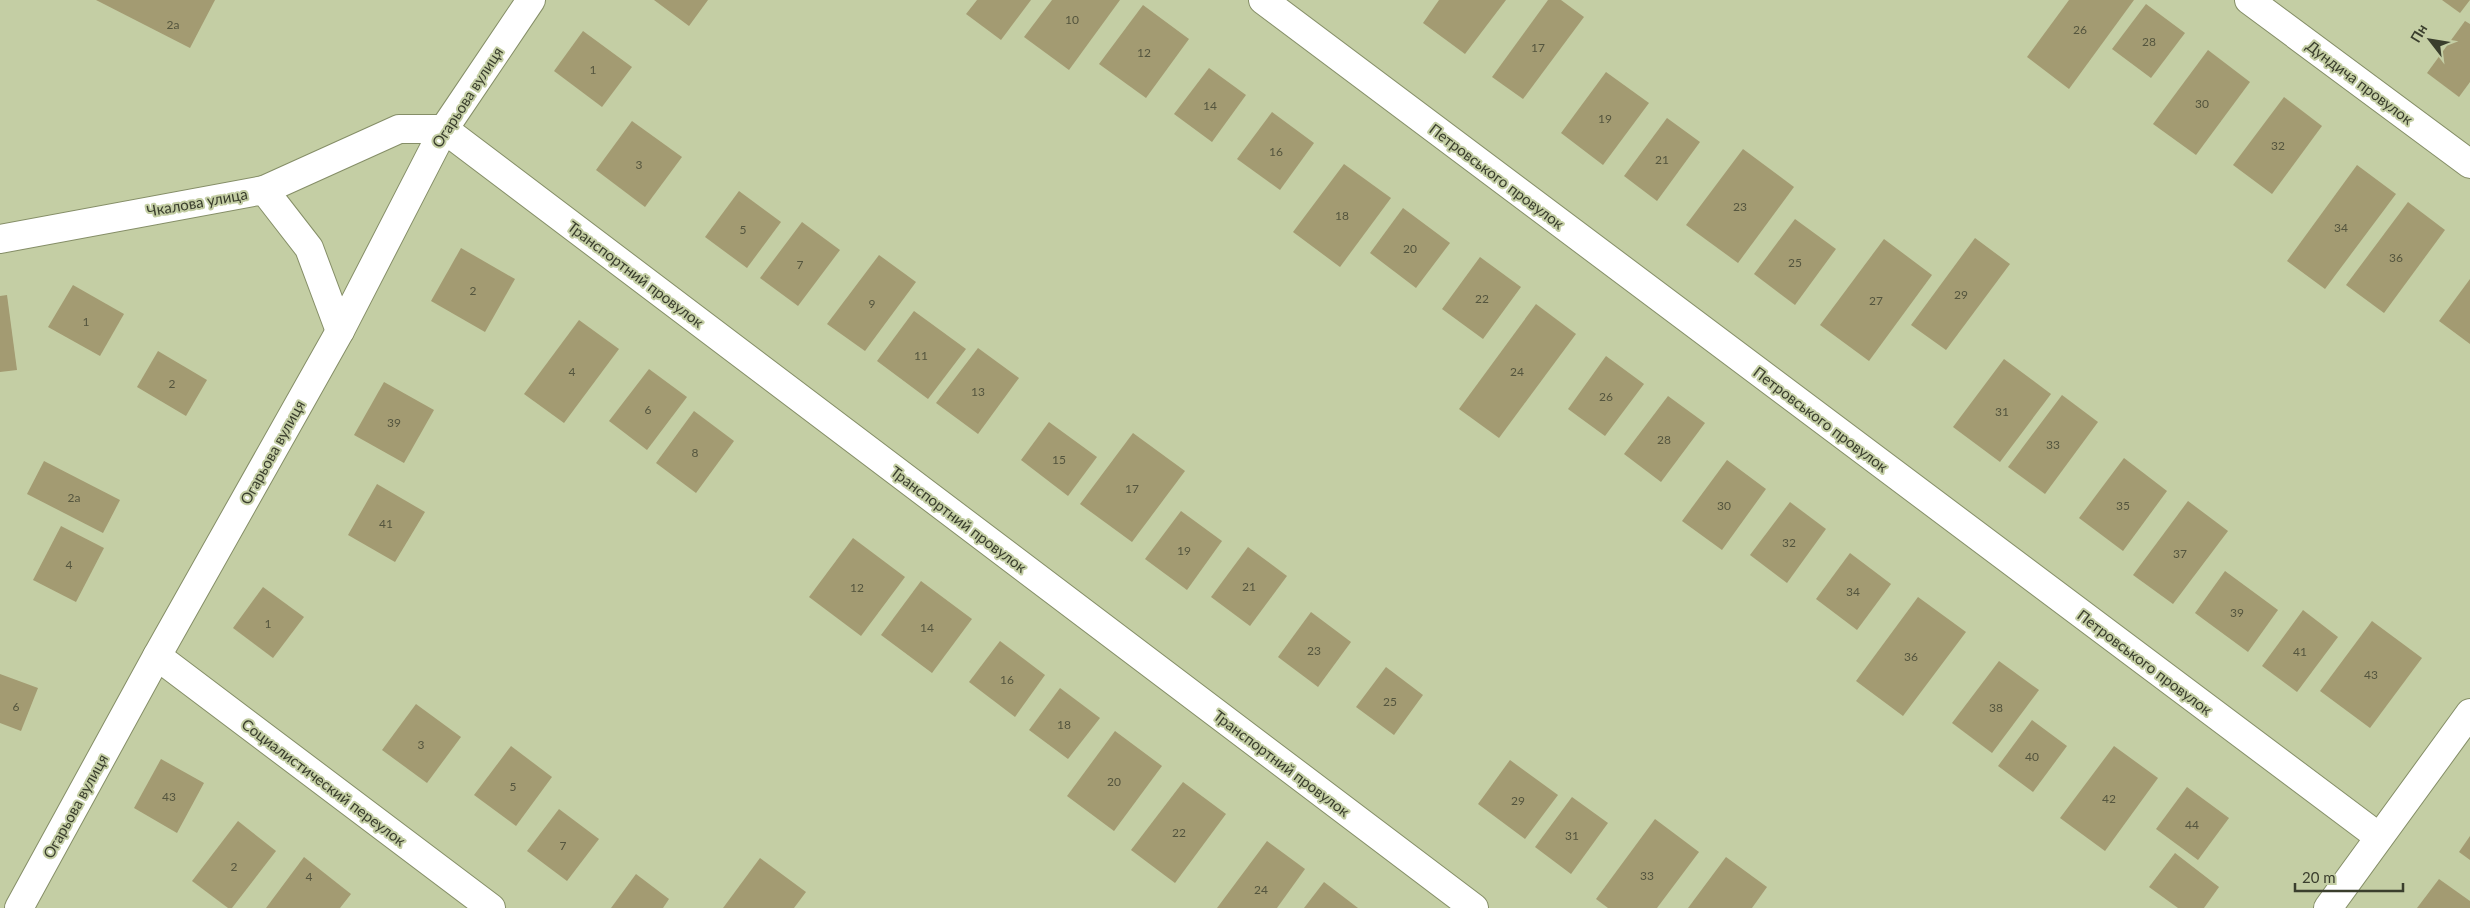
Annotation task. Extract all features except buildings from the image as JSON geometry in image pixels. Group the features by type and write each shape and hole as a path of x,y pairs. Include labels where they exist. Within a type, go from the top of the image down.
{"street":[{"name":"Огарьова вулиця","path":"19,908 157,656 340,331 444,129 531,0"},
{"name":"Петровського провулок","path":"1263,0 2378,838"},
{"name":"Дундича провулок","path":"2250,0 2470,164"},
{"path":"264,190 399,129 444,129"},
{"name":"Транспортний провулок","path":"444,129 1474,908"},
{"name":"Чкалова улица","path":"0,239 264,190 309,248 340,331"},
{"name":"Социалистический переулок","path":"157,656 491,908"},
{"path":"2328,908 2470,712"}]}
